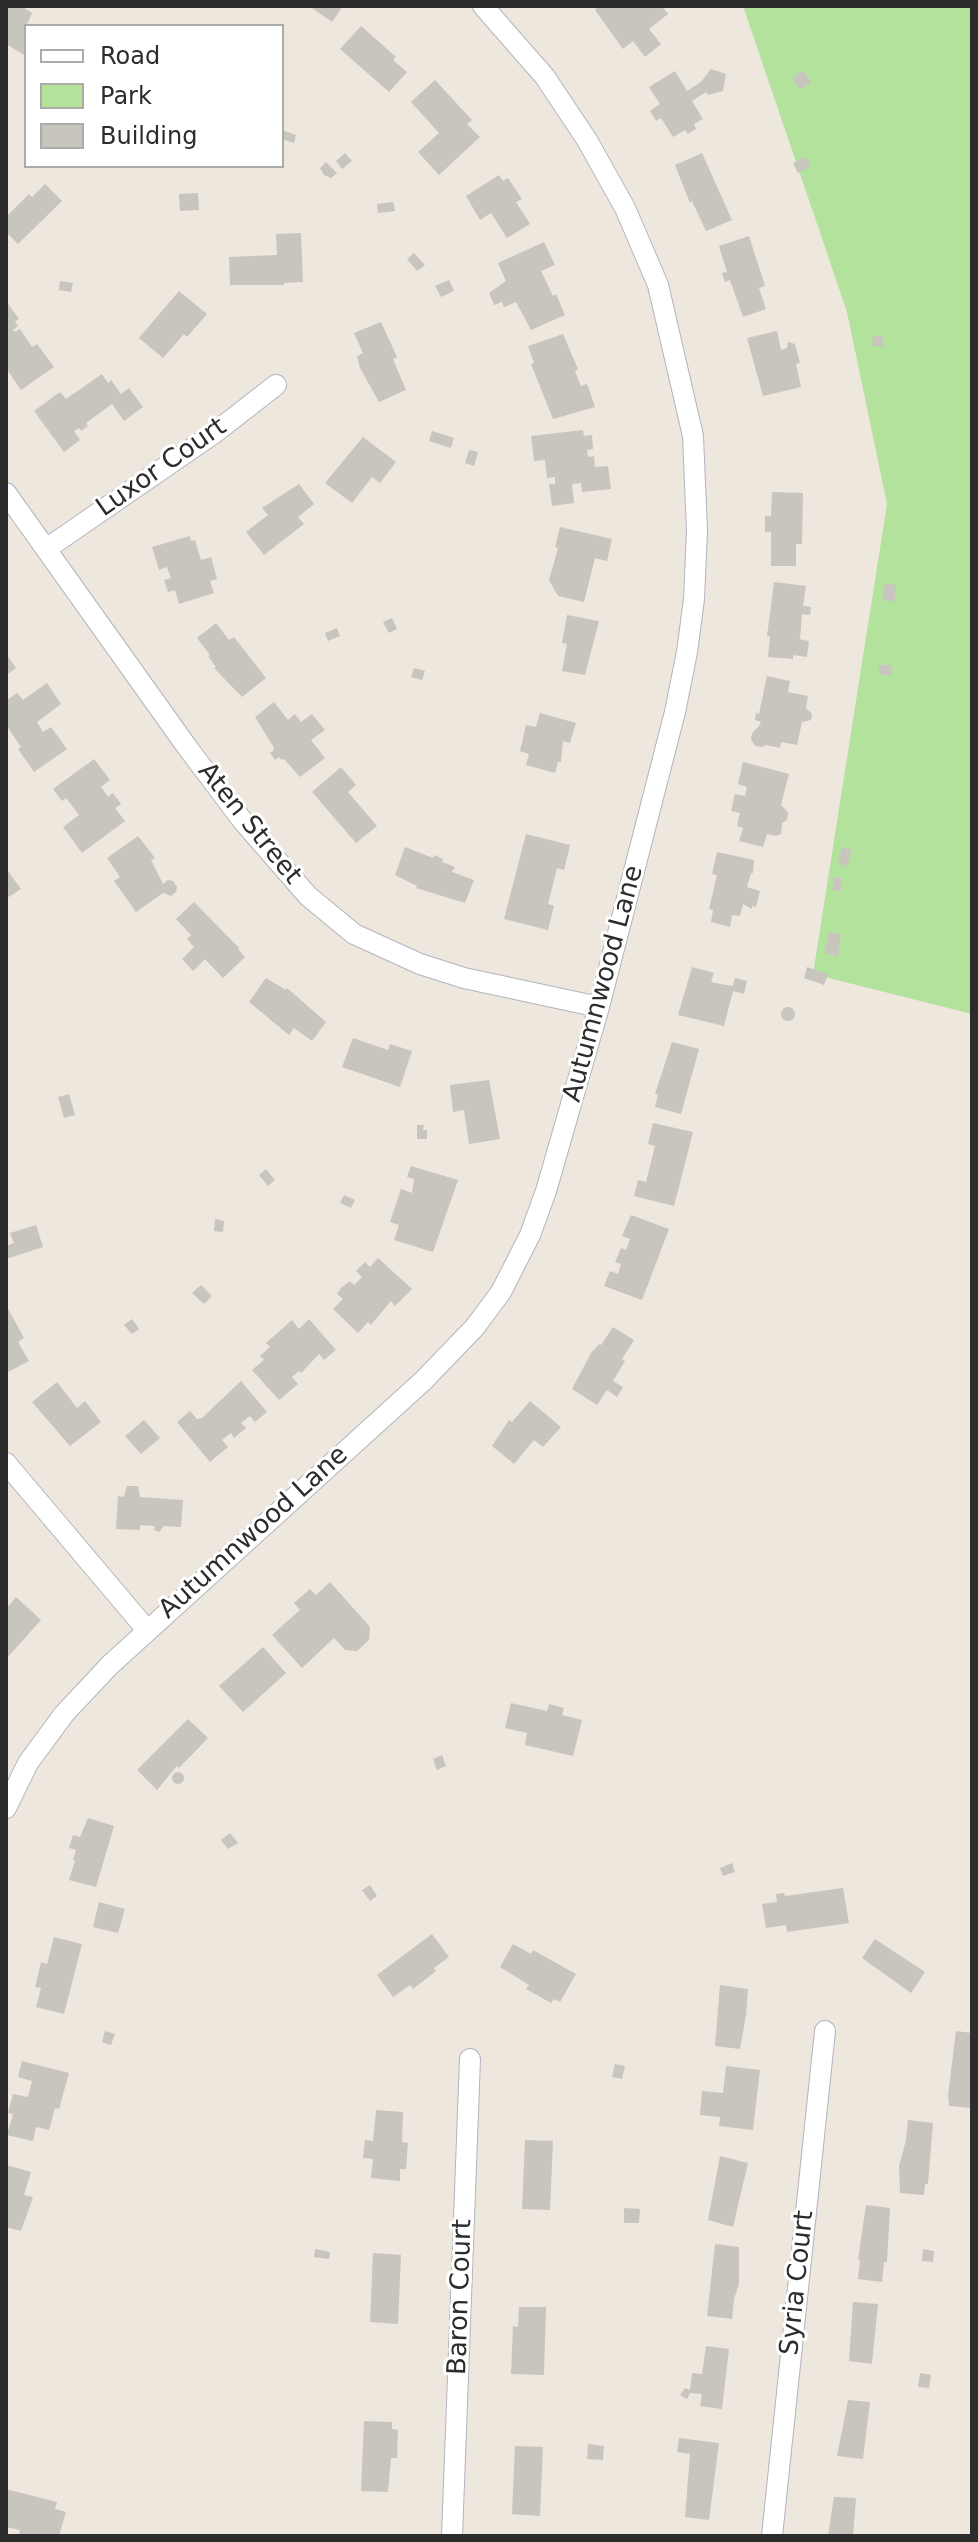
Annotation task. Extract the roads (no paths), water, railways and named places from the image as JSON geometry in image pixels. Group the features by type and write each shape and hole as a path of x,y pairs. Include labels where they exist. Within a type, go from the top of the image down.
{"street":[{"name":"Autumnwood Lane","path":"6,1808 28,1763 64,1714 147,1630 423,1381 475,1327 501,1292 530,1235 546,1191 599,1007 675,712 687,652 697,543 693,436 658,285 625,208 587,140 545,77 483,6"},
{"name":"Luxor Court","path":"46,549 213,434 276,385"},
{"name":"Aten Street","path":"6,493 242,820 289,876 334,919 354,934 420,964 464,978 599,1007"},
{"path":"6,1463 147,1630"},
{"name":"Syria Court","path":"772,2536 825,2031"},
{"name":"Baron Court","path":"452,2536 470,2059"}]}
